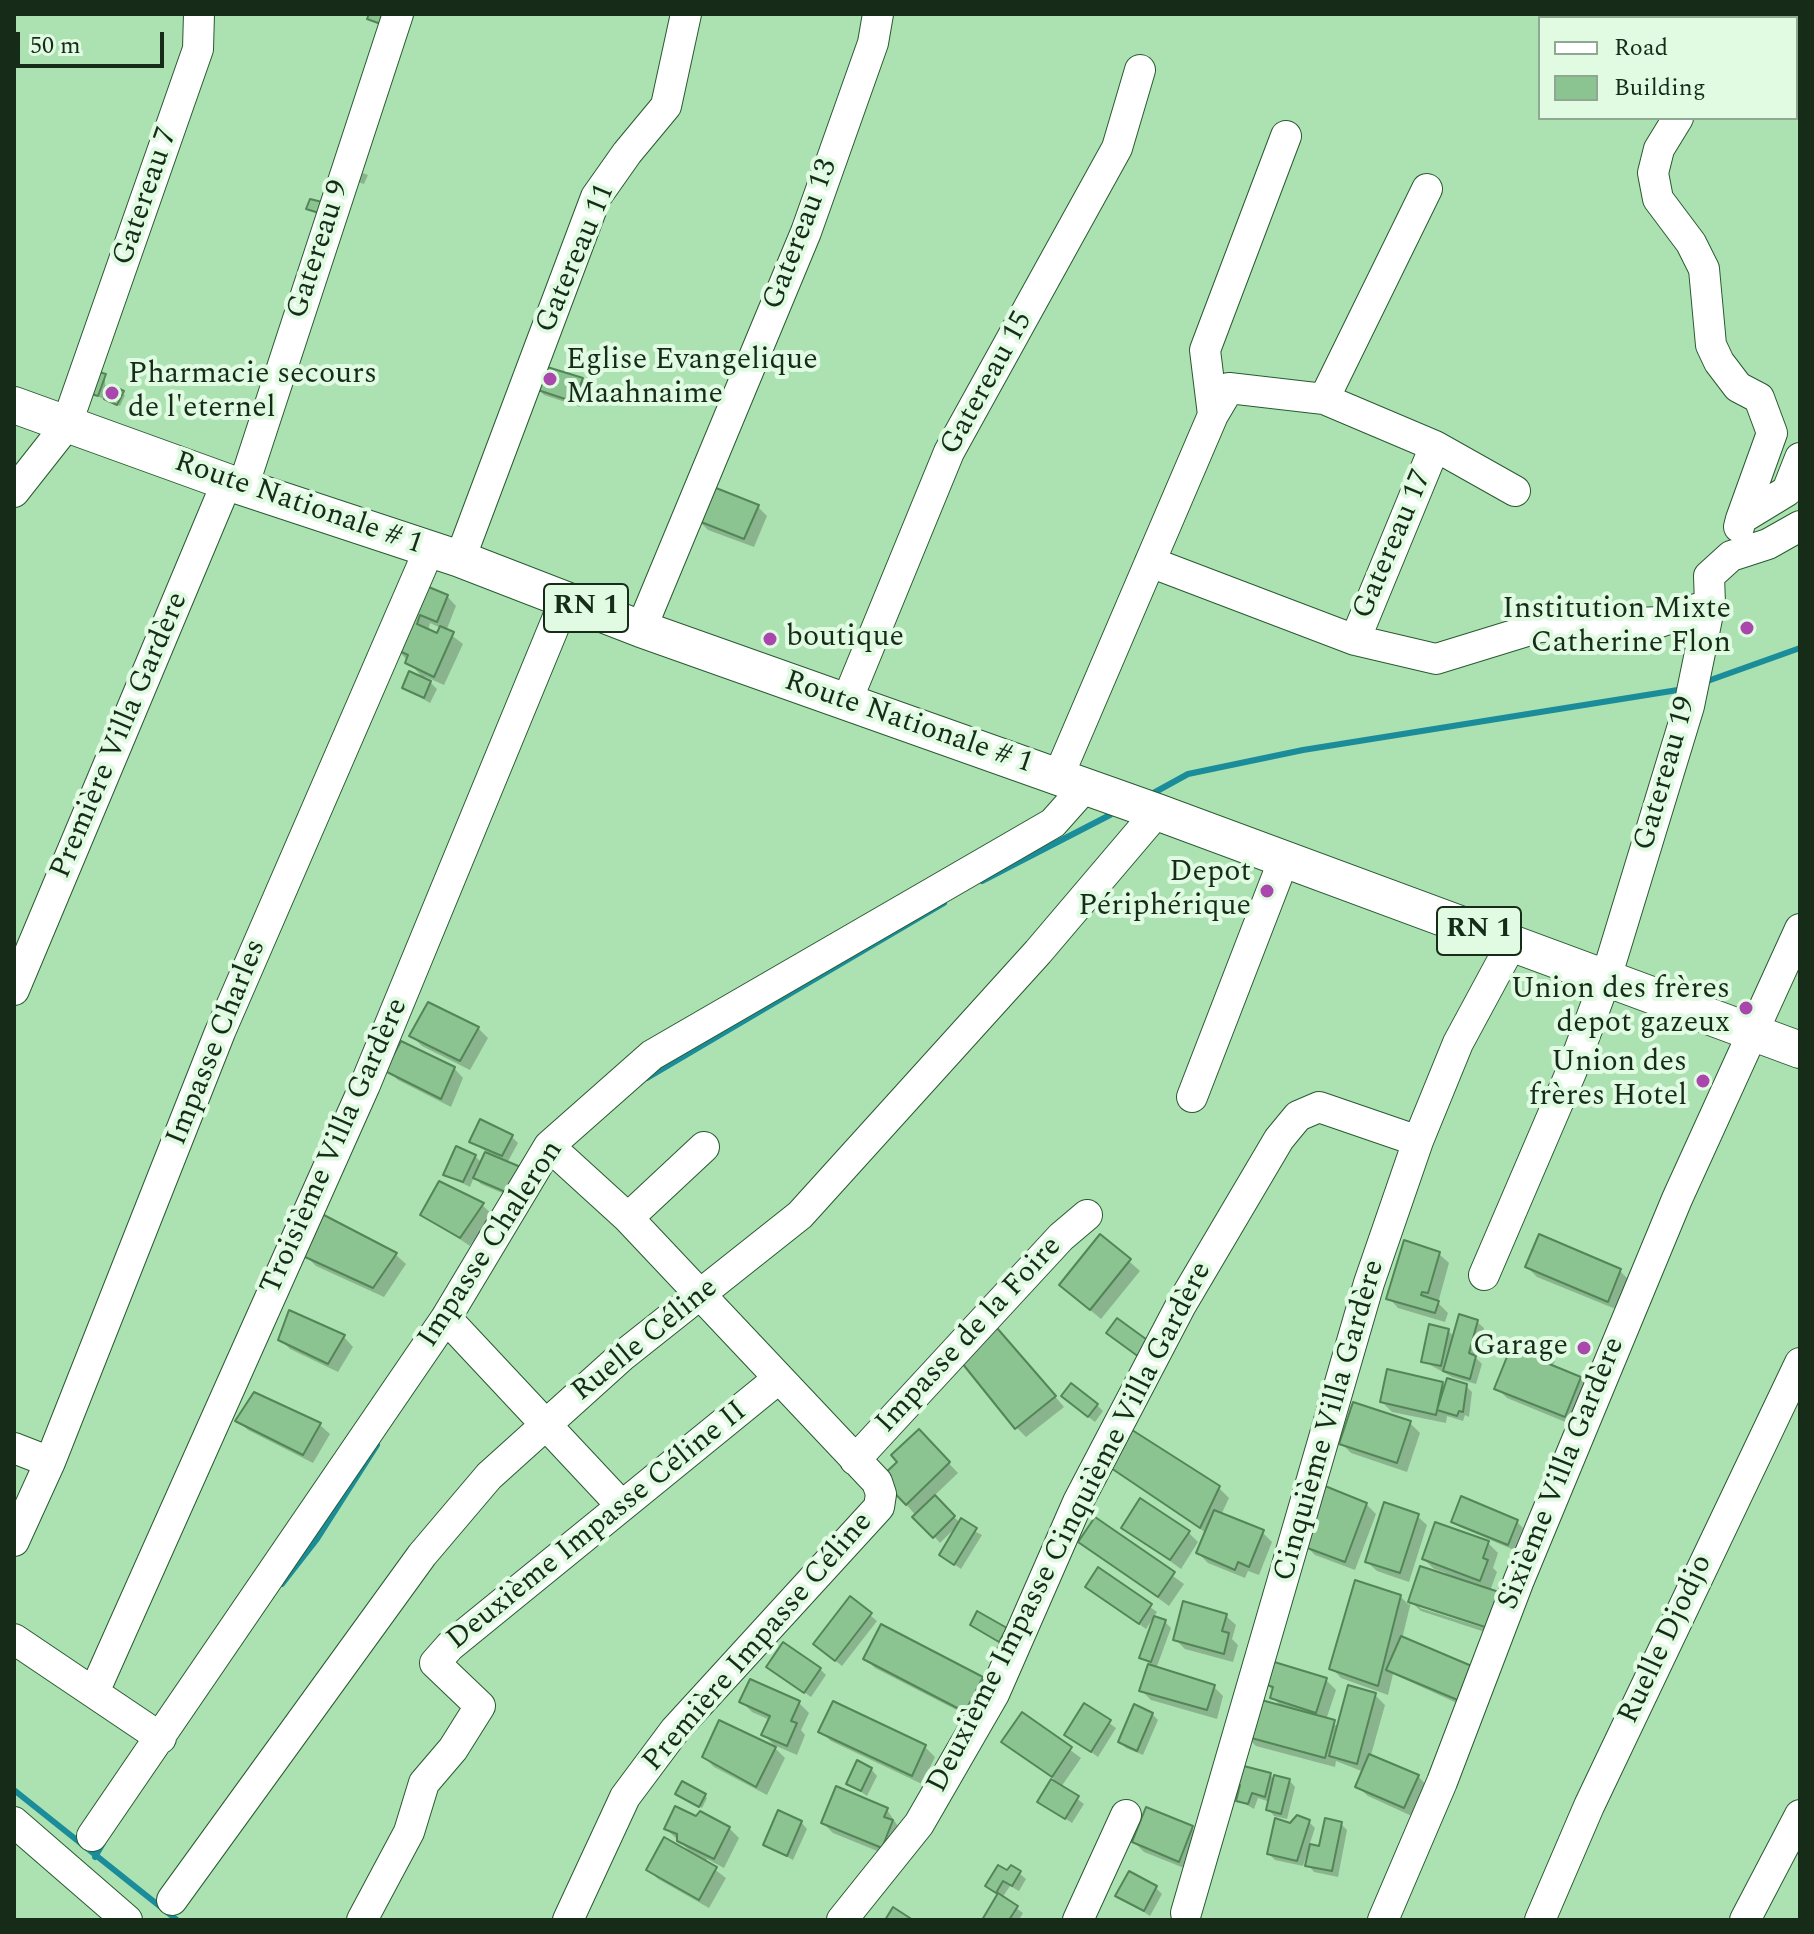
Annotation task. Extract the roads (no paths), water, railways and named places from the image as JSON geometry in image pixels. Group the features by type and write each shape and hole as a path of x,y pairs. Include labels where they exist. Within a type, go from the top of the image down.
{"main road":[{"name":"Route Nationale # 1","path":"14,405 76,400 235,484 445,554 641,629 1157,812 1800,1050"}],"street":[{"name":"Gatereau 7","path":"14,492 76,400 198,49 199,14"},
{"name":"Gatereau 9","path":"235,484 398,14"},
{"name":"Gatereau 11","path":"445,554 596,197 666,106 686,14"},
{"name":"Gatereau 13","path":"641,629 806,232 873,43 878,14"},
{"name":"Gatereau 15","path":"846,703 949,452 1117,148 1140,70"},
{"path":"1677,120 1659,149 1653,173 1658,199 1691,243 1704,269 1711,345 1719,362 1738,387 1759,398 1772,433 1731,556"},
{"path":"1213,415 1205,350 1286,136"},
{"path":"1324,399 1427,189"},
{"name":"Gatereau 17","path":"1071,782 1150,562 1213,415 1229,388 1324,399 1435,446 1355,640 1436,659 1540,627 1660,622 1710,604"},
{"path":"1435,446 1515,491"},
{"path":"1741,519 1787,491 1800,458"},
{"name":"Première Villa Gardère","path":"14,990 235,484"},
{"path":"1731,556 1768,544 1800,526"},
{"name":"Impasse Charles","path":"14,1541 50,1462 220,1032 445,554"},
{"name":"Gatereau 19","path":"1484,1275 1572,1070 1606,978 1689,706 1710,604 1709,576 1731,556"},
{"path":"1150,562 1355,640"},
{"name":"Troisième Villa Gardère","path":"95,1690 365,1085 565,600"},
{"name":"Impasse Chaleron","path":"92,1836 446,1318 549,1146 652,1055 1053,823 1071,782"},
{"name":"Ruelle Céline","path":"172,1900 422,1555 489,1476 621,1357 800,1215 1038,952 1157,812"},
{"path":"1192,1097 1284,859"},
{"name":"Sixième Villa Gardère","path":"1383,1920 1442,1782 1519,1580 1677,1199 1800,929"},
{"name":"Cinquième Villa Gardère","path":"1186,1913 1369,1283 1418,1141 1458,1043 1512,943"},
{"name":"Deuxième Impasse Cinquième Villa Gardère","path":"842,1920 919,1824 994,1694 1085,1488 1181,1305 1279,1139 1298,1116 1319,1107 1418,1141"},
{"name":"Première Impasse Céline","path":"549,1146 628,1218 877,1482 881,1494 879,1507 675,1730 625,1797 568,1920"},
{"path":"628,1218 704,1147"},
{"name":"Impasse de la Foire","path":"855,1460 1061,1237 1087,1215"},
{"path":"446,1318 548,1423 622,1506"},
{"name":"Ruelle Djodjo","path":"1540,1920 1589,1806 1800,1363"},
{"name":"Deuxième Impasse Céline II","path":"362,1920 409,1832 424,1783 453,1749 480,1706 435,1663 450,1646 679,1463 778,1379"},
{"path":"14,1448 50,1462"},
{"path":"14,1639 95,1690 161,1738"},
{"path":"1078,1920 1126,1815"},
{"path":"1745,1920 1800,1815"},
{"path":"14,1822 127,1920"}],"waterway":[{"path":"1702,683 1800,648"},
{"path":"1148,796 1188,774 1303,750 1684,689"},
{"path":"982,881 1110,815"},
{"path":"647,1078 944,903"},
{"path":"282,1584 317,1539 377,1445"},
{"path":"14,1790 177,1920"},
{"path":"95,1857 103,1843"}],"place":[{"name":"Eglise Evangelique Maahnaime","path":"550,379"},
{"name":"Pharmacie secours de l'eternel","path":"112,393"},
{"name":"Institution Mixte Catherine Flon","path":"1747,628"},
{"name":"boutique","path":"770,639"},
{"name":"Depot Périphérique","path":"1267,891"},
{"name":"Union des frères depot gazeux","path":"1746,1008"},
{"name":"Union des frères Hotel","path":"1703,1081"},
{"name":"Garage","path":"1584,1348"}]}
